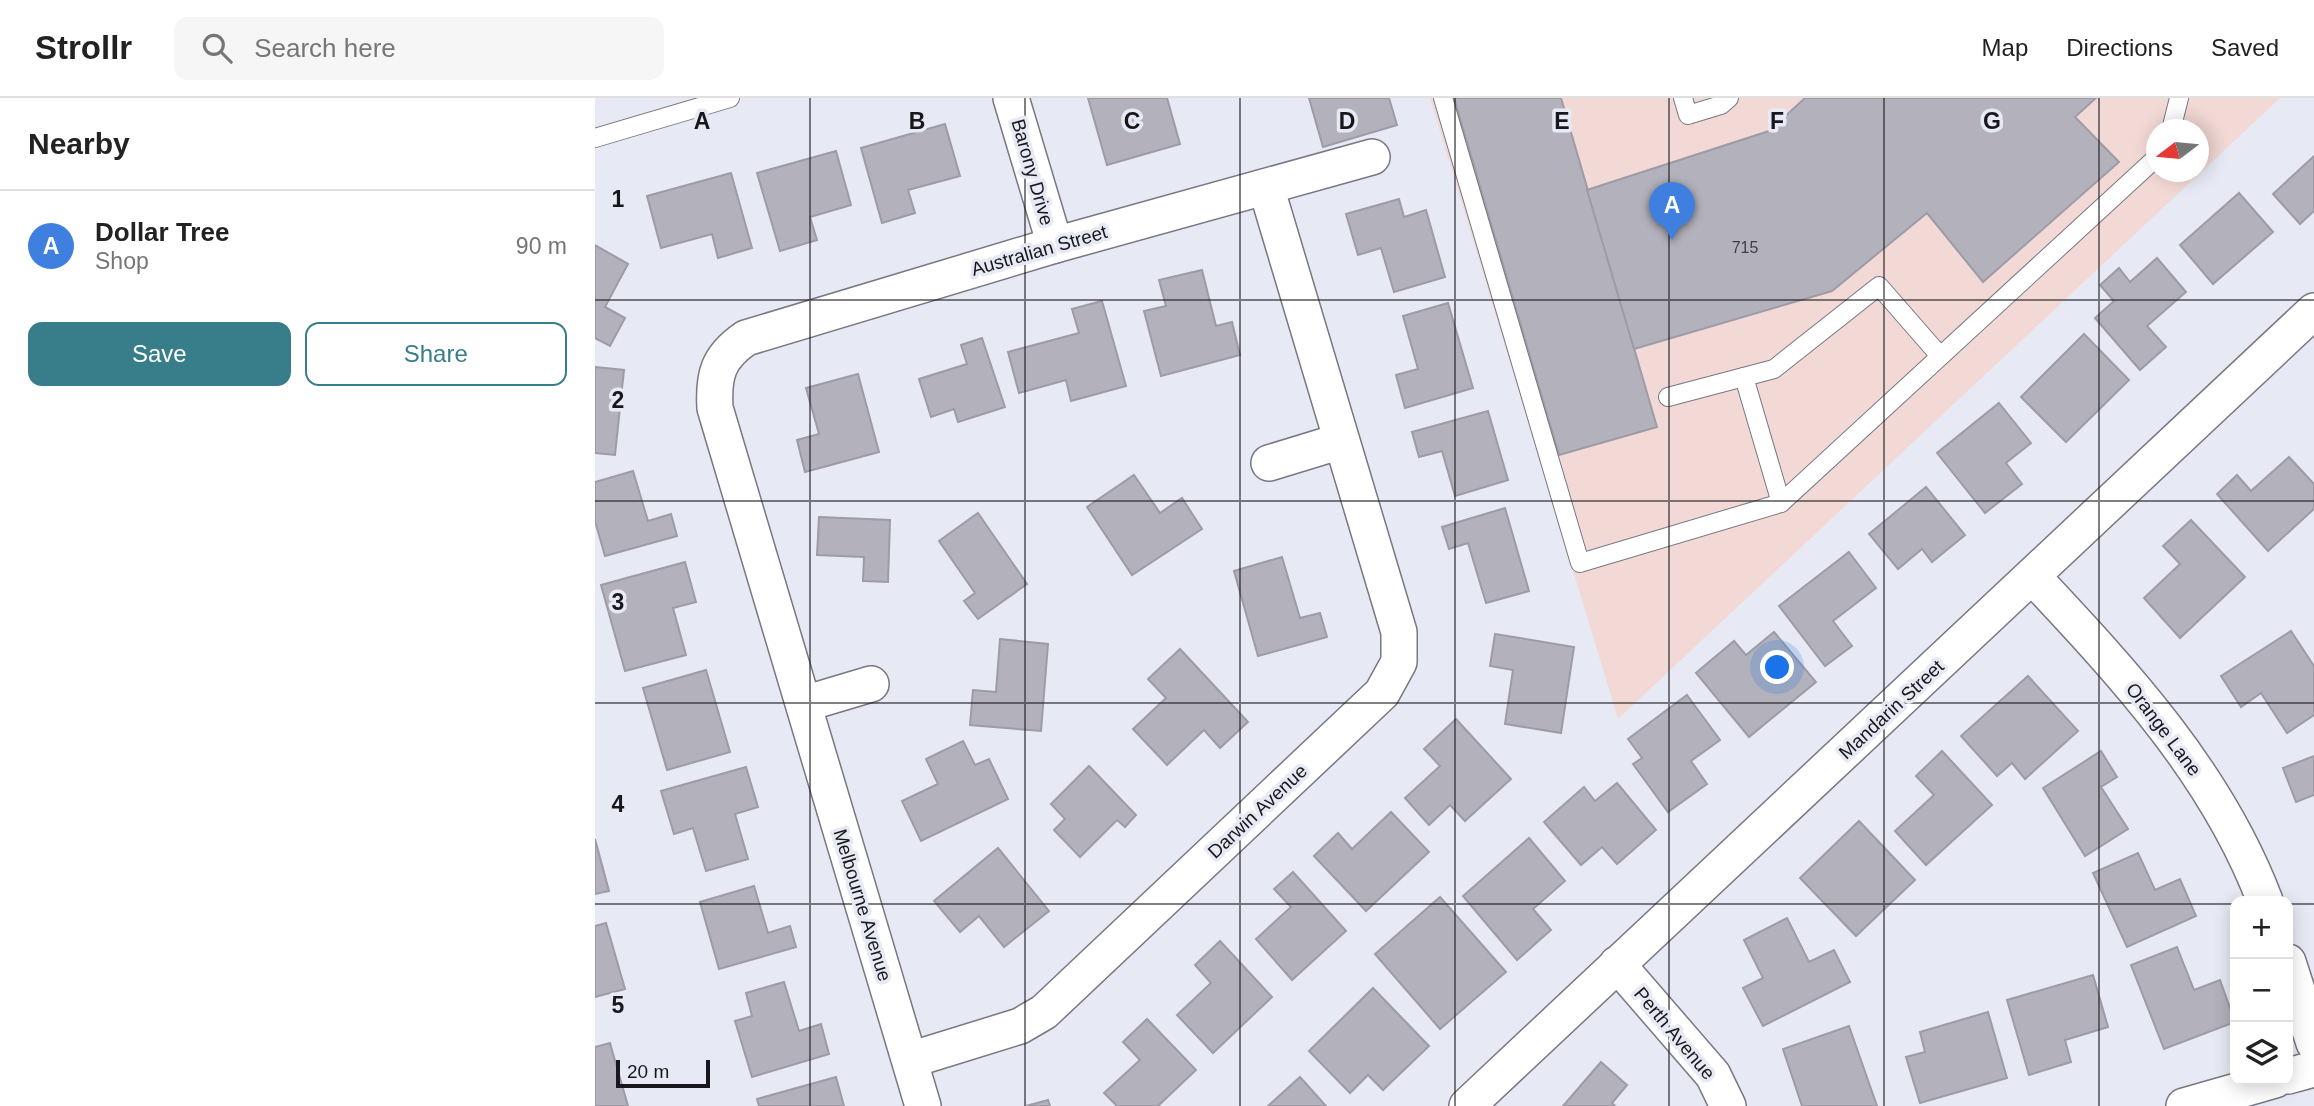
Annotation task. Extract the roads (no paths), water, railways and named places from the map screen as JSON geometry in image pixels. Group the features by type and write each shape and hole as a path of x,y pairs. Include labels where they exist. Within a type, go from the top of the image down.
{"street":[{"name":"Barony Drive","path":"1011,98 1055,245"},
{"name":"Australian Street","path":"719,366 731,348 746,338 1055,245 1372,157"},
{"name":"Darwin Avenue","path":"910,1060 1020,1026 1044,1012 1382,693 1399,662 1399,632 1266,187"},
{"name":"Mandarin Street","path":"1467,1106 2314,311"},
{"name":"Melbourne Avenue","path":"719,366 713,383 716,408 923,1106"},
{"path":"1269,463 1341,441"},
{"name":"Orange Lane","path":"2033,577 2165,724 2216,798 2263,896"},
{"path":"804,704 871,684"},
{"name":"Perth Avenue","path":"1617,964 1713,1075 1728,1106"},
{"path":"2293,978 2314,1043"},
{"path":"2293,1075 2314,1069"},
{"path":"2184,1106 2258,1085"}],"lane":[{"path":"595,138 730,98"},
{"path":"1443,98 1580,562 1781,503 2146,167"},
{"path":"1683,98 1688,115 1721,106 1729,98"},
{"path":"2174,119 2179,98"},
{"path":"1668,397 1775,369 1879,286 1940,356"},
{"path":"1744,377 1781,503"}],"place":[{"name":"Dollar Tree","path":"1672,240"}]}
